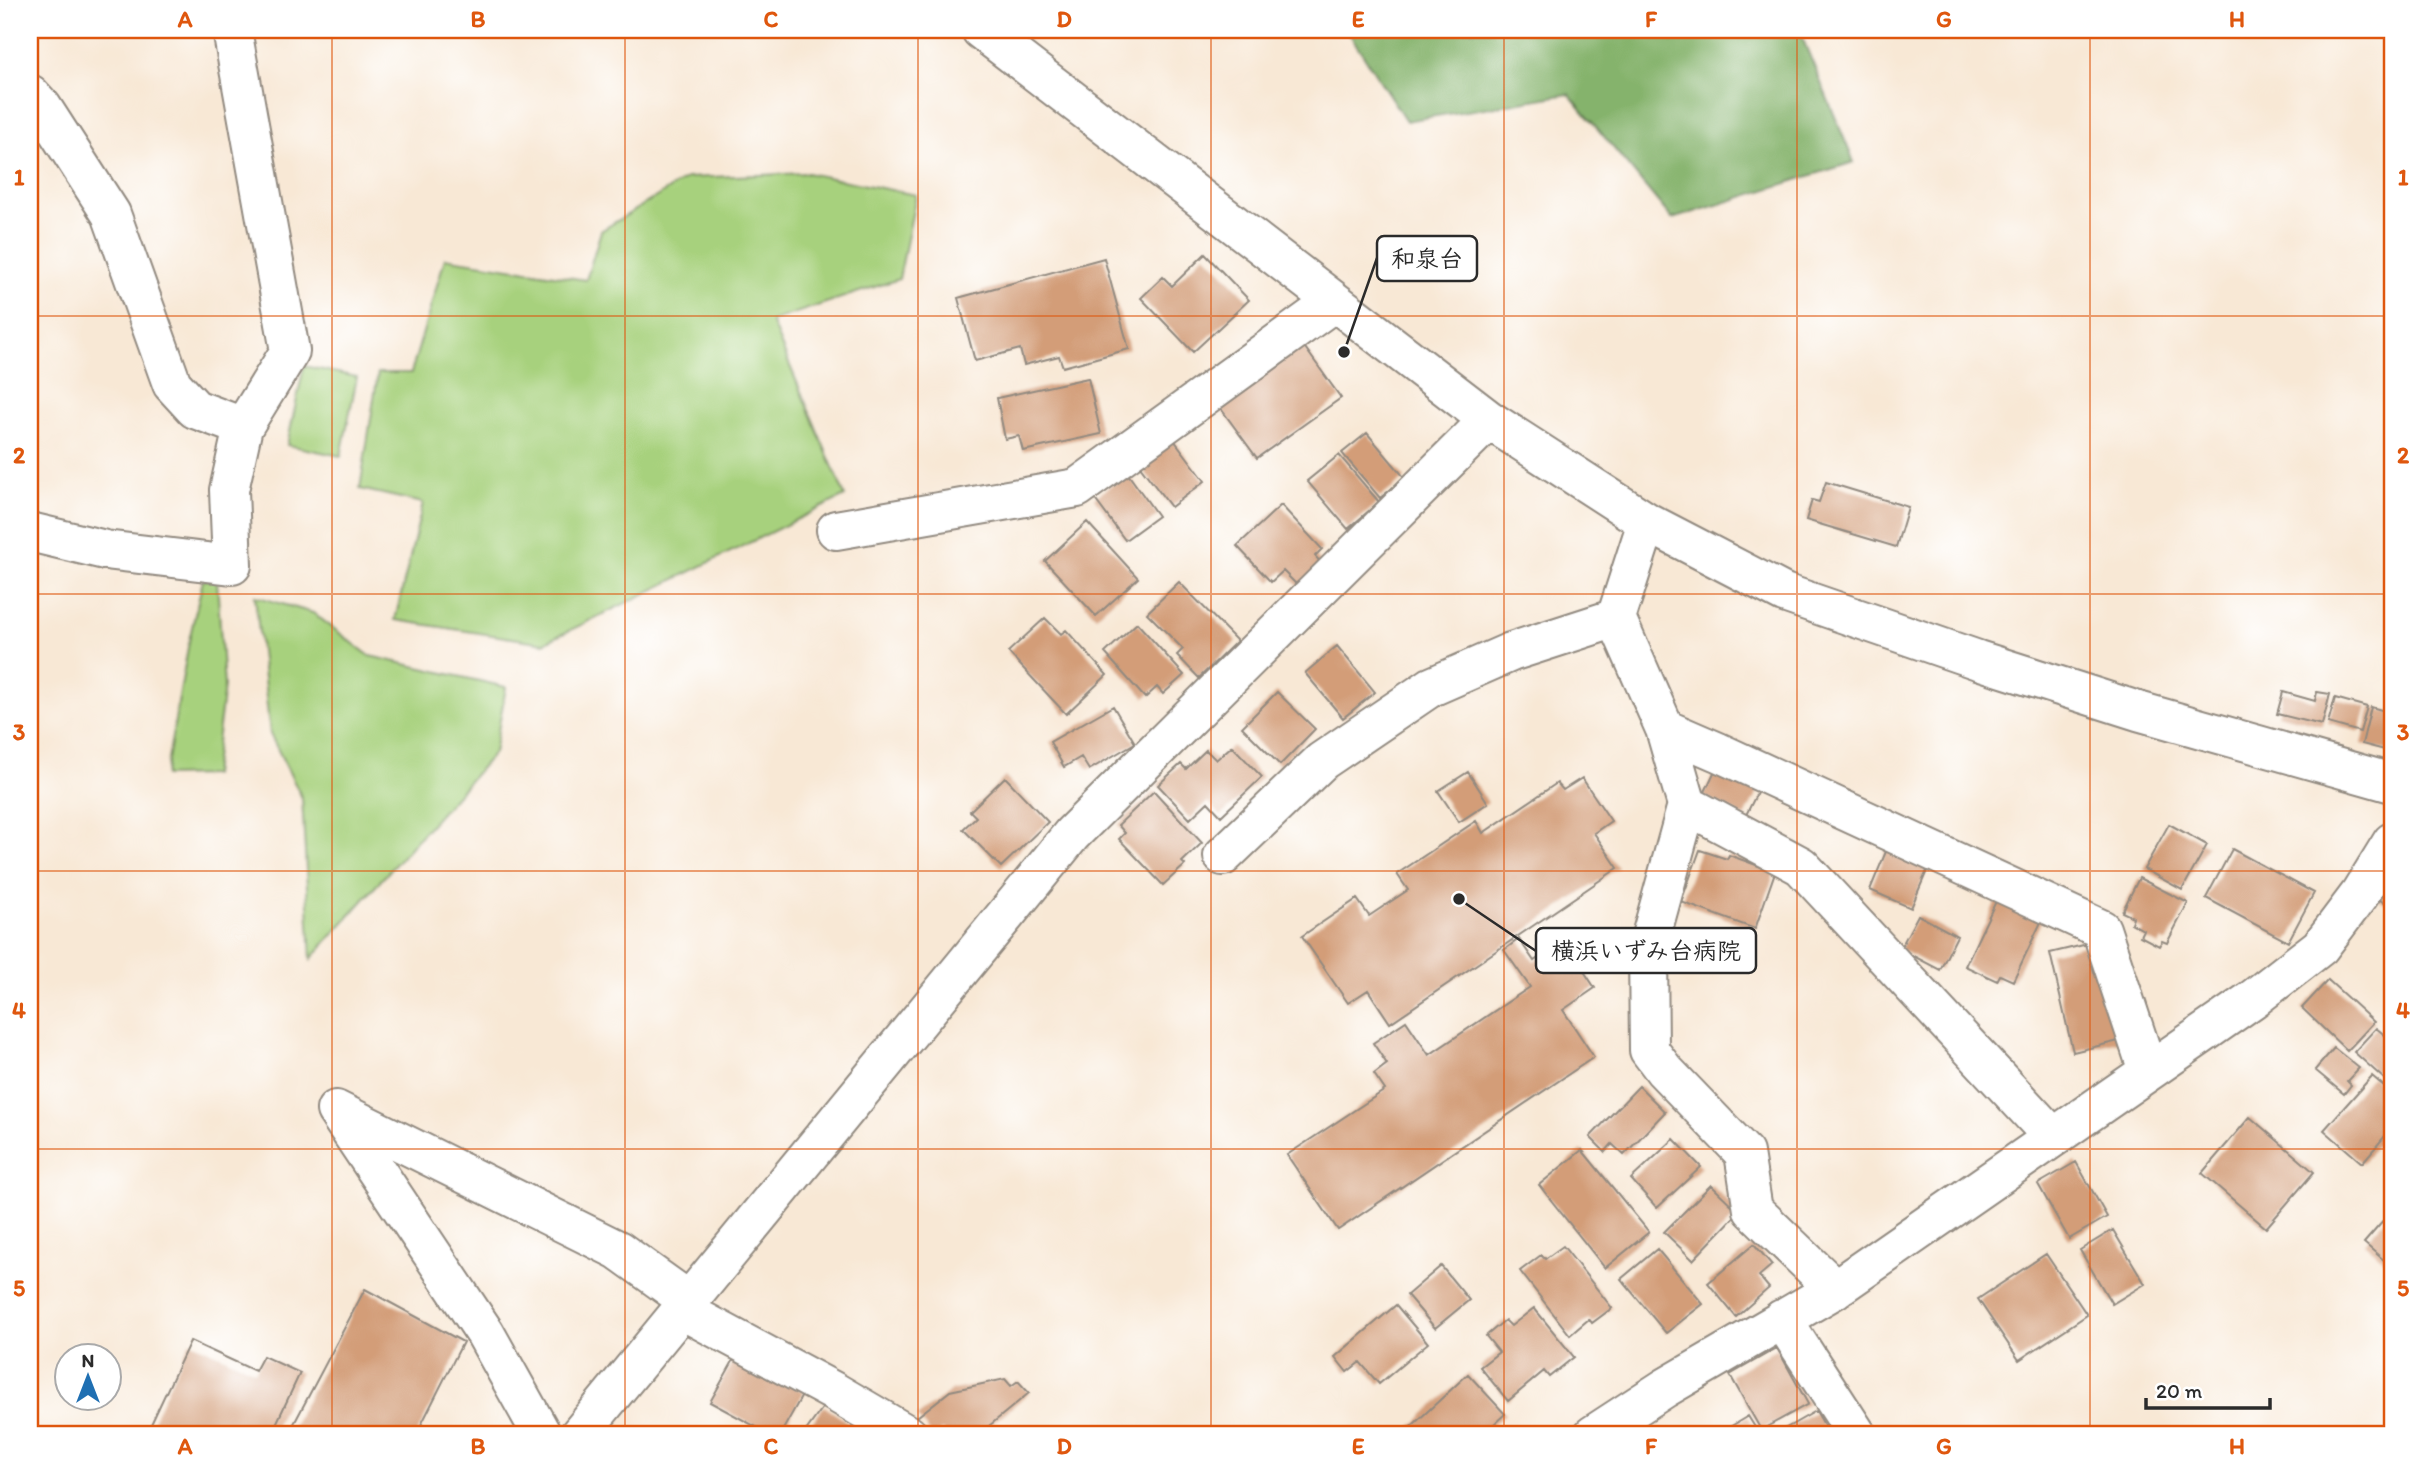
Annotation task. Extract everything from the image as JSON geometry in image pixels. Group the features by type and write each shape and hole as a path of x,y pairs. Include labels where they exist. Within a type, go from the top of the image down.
{"street":[{"path":"30,532 105,550 232,565 229,490 243,427 290,351 232,30"},
{"path":"981,30 1489,420 1647,523 1784,593 1952,652 2138,711 2392,783"},
{"path":"30,94 42,107 111,214 172,384 195,409 243,427"},
{"path":"836,530 1077,488 1334,302"},
{"path":"579,1435 1072,834 1489,420"},
{"path":"1647,523 1616,618 1665,729 1687,805 1648,947 1649,1050 1664,1070 1744,1153 1753,1210 1835,1289"},
{"path":"1223,856 1322,761 1431,687 1511,652 1616,618"},
{"path":"1665,729 2101,929 2148,1071"},
{"path":"1687,805 1801,866 2053,1137"},
{"path":"1593,1435 1665,1388 1835,1289 2253,999 2320,947 2360,894 2392,842"},
{"path":"542,1435 485,1333 336,1110 618,1250 686,1306 908,1435"},
{"path":"1782,1320 1857,1435"}],"green space":[{"path":"1347,30 1799,30 1854,162 1672,219 1569,94 1406,121"},
{"path":"807,173 916,195 899,279 771,321 845,496 544,643 395,620 423,503 360,489 378,373 411,373 445,258 586,280 601,231 687,178"},
{"path":"304,366 357,377 341,456 287,445"},
{"path":"203,580 217,580 224,686 213,775 165,776 190,636"},
{"path":"255,596 313,613 370,656 506,687 494,753 311,959 302,798 270,734"}],"building":[{"path":"1205,254 1249,300 1193,352 1141,298 1163,277 1172,286"},
{"path":"1104,258 1129,349 1063,367 1059,356 1024,365 1020,349 975,361 958,298"},
{"path":"1303,345 1341,398 1257,458 1219,406"},
{"path":"1088,378 1101,434 1023,451 1019,436 1005,439 997,398"},
{"path":"1367,433 1405,478 1380,498 1342,453"},
{"path":"1174,440 1205,481 1171,507 1140,466"},
{"path":"1339,455 1379,502 1348,529 1307,481"},
{"path":"1128,474 1158,516 1125,540 1094,498"},
{"path":"1826,482 1908,507 1896,547 1806,520 1812,500 1819,502"},
{"path":"1281,505 1322,549 1315,556 1323,565 1299,587 1283,571 1271,582 1237,546"},
{"path":"1087,522 1138,578 1096,616 1045,561"},
{"path":"1179,582 1237,641 1199,678 1177,655 1183,649 1147,613"},
{"path":"1045,618 1061,634 1066,630 1107,675 1066,714 1008,652"},
{"path":"1137,623 1184,675 1163,694 1157,687 1145,698 1105,653"},
{"path":"1337,646 1375,692 1343,718 1305,673"},
{"path":"1277,692 1315,729 1280,765 1242,727"},
{"path":"2283,692 2315,701 2317,692 2330,694 2322,725 2277,714"},
{"path":"2335,698 2367,707 2360,732 2328,723"},
{"path":"1113,706 1135,743 1089,770 1081,757 1064,767 1050,742"},
{"path":"2371,707 2392,713 2392,752 2362,744"},
{"path":"1232,746 1262,777 1221,816 1208,802 1190,819 1158,785 1181,764 1186,769 1206,750 1216,760"},
{"path":"1718,764 1761,785 1745,817 1703,796"},
{"path":"1468,772 1488,803 1459,822 1438,791"},
{"path":"1005,777 1048,822 1001,867 963,829 976,817 970,811"},
{"path":"1582,778 1611,821 1594,833 1618,868 1390,1023 1368,990 1348,1003 1302,936 1357,899 1369,916 1408,890 1397,874 1476,821 1483,833 1557,783 1563,790"},
{"path":"1154,791 1202,843 1182,862 1185,865 1163,885 1119,839 1125,833 1118,825"},
{"path":"2169,824 2207,845 2182,890 2144,869"},
{"path":"1887,849 1929,866 1911,908 1870,890"},
{"path":"2232,849 2314,893 2288,942 2206,898"},
{"path":"1700,850 1727,859 1729,855 1775,872 1755,929 1681,902"},
{"path":"2139,878 2188,903 2167,943 2162,941 2159,946 2140,936 2143,930 2131,923 2133,917 2122,912"},
{"path":"2392,882 2392,908 2380,900"},
{"path":"1997,899 2042,920 2013,981 2000,975 1997,981 1965,966"},
{"path":"1918,915 1957,936 1940,970 1900,949"},
{"path":"1519,939 1534,961 1564,941 1595,988 1563,1010 1594,1057 1338,1230 1287,1155 1385,1090 1374,1074 1387,1064 1373,1043 1406,1021 1429,1055 1530,987 1504,950"},
{"path":"2092,943 2123,1040 2073,1052 2050,953"},
{"path":"2328,980 2374,1022 2347,1051 2302,1008"},
{"path":"2376,1028 2392,1041 2392,1086 2354,1052"},
{"path":"2334,1048 2359,1068 2347,1081 2351,1085 2344,1094 2315,1070"},
{"path":"2372,1076 2392,1093 2392,1128 2362,1163 2324,1130"},
{"path":"1639,1086 1665,1112 1624,1155 1612,1144 1605,1152 1590,1137"},
{"path":"2250,1117 2314,1172 2266,1228 2202,1173"},
{"path":"1674,1139 1701,1167 1657,1208 1631,1179"},
{"path":"1582,1150 1649,1232 1605,1268 1539,1185"},
{"path":"2076,1162 2107,1217 2069,1239 2038,1184"},
{"path":"1711,1185 1739,1212 1693,1260 1664,1232"},
{"path":"2392,1211 2392,1267 2364,1243"},
{"path":"2113,1230 2145,1284 2112,1304 2080,1250"},
{"path":"1754,1244 1772,1265 1759,1276 1769,1288 1736,1317 1708,1283"},
{"path":"1563,1246 1612,1308 1592,1323 1589,1319 1570,1335 1520,1271 1541,1255 1545,1259"},
{"path":"1657,1249 1703,1304 1666,1333 1621,1279"},
{"path":"2046,1254 2087,1315 2019,1360 1978,1299"},
{"path":"1441,1266 1469,1300 1435,1328 1407,1295"},
{"path":"365,1289 463,1342 416,1435 288,1435"},
{"path":"1396,1305 1428,1343 1379,1384 1360,1362 1347,1372 1335,1357"},
{"path":"1534,1308 1574,1357 1549,1377 1544,1371 1508,1401 1480,1367 1499,1352 1486,1336 1505,1320 1511,1326"},
{"path":"190,1341 255,1371 263,1356 300,1373 271,1435 146,1435"},
{"path":"1777,1348 1808,1404 1761,1430 1730,1375"},
{"path":"737,1354 804,1392 780,1435 771,1435 710,1402"},
{"path":"1468,1374 1505,1414 1482,1435 1402,1435"},
{"path":"1005,1379 1011,1386 1018,1381 1029,1393 978,1435 946,1435 942,1430 932,1435 917,1417 950,1391"},
{"path":"824,1406 866,1435 803,1435"},
{"path":"1816,1411 1830,1435 1774,1435"},
{"path":"1748,1416 1758,1432 1752,1435 1721,1435 1720,1433"}],"place":[{"name":"和泉台","path":"1344,352"},
{"name":"横浜いずみ台病院","path":"1459,899"}]}
